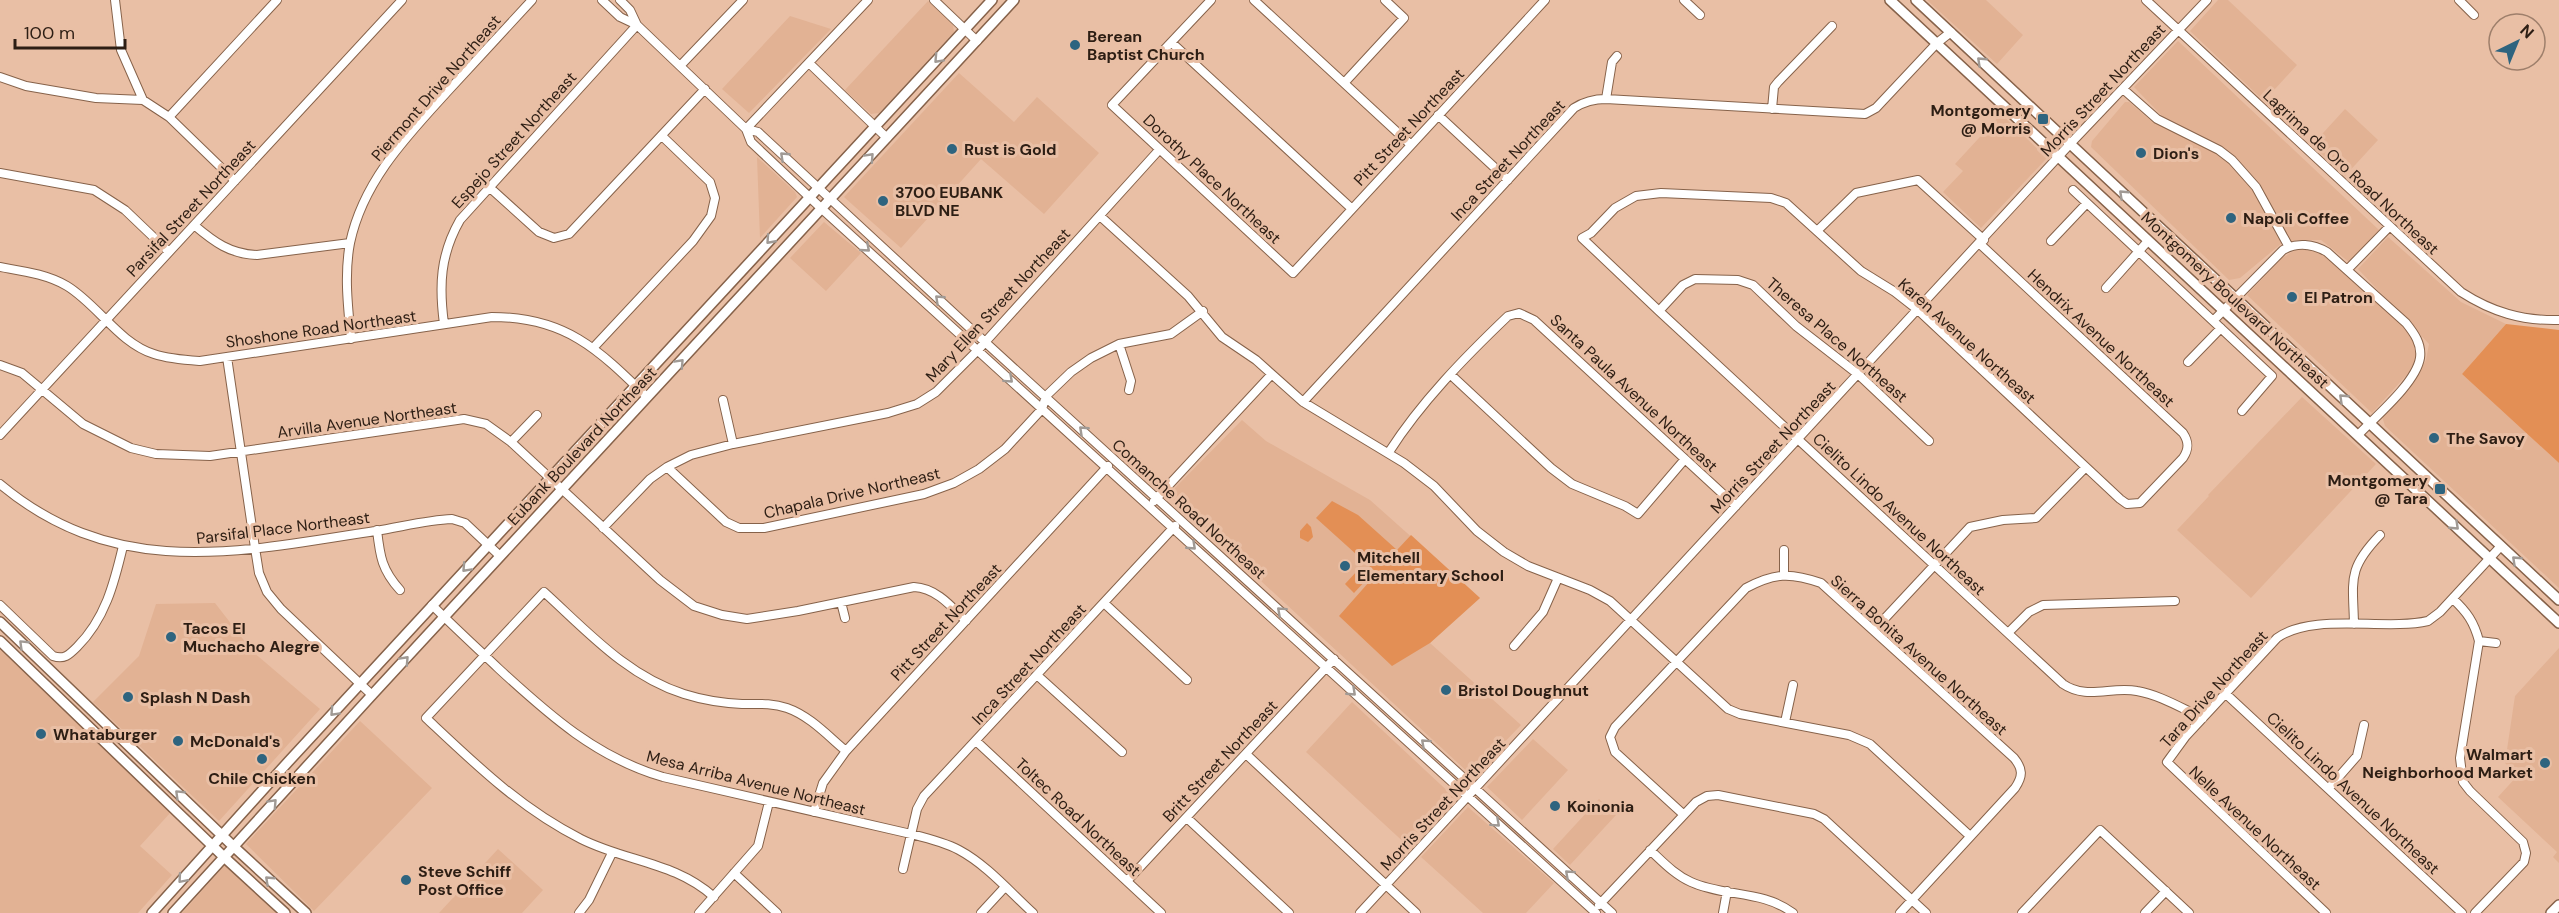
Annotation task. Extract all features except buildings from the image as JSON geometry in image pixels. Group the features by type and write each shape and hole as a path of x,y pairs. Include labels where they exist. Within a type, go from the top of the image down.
{"main road":[{"name":"Eubank Boulevard Northeast","path":"152,913 211,845 992,0"},
{"name":"Eubank Boulevard Northeast","path":"173,913 1014,0"},
{"name":"Montgomery Boulevard Northeast","path":"1890,0 2559,623"},
{"name":"Montgomery Boulevard Northeast","path":"1916,0 2559,600"},
{"path":"0,622 221,835 306,913"},
{"path":"0,640 211,845 285,913"},
{"path":"2552,913 2559,905"}],"street":[{"path":"115,0 121,50 143,100"},
{"path":"169,117 277,0"},
{"name":"Parsifal Street Northeast","path":"0,435 402,0"},
{"name":"Piermont Drive Northeast","path":"351,339 346,296 350,243 367,194 383,167 406,137 532,0"},
{"name":"Comanche Road Northeast","path":"602,0 620,17 637,25 746,129 751,142 809,197 1594,912"},
{"name":"Comanche Road Northeast","path":"620,0 630,10 637,25"},
{"path":"680,66 743,0"},
{"path":"746,129 868,0"},
{"path":"934,0 977,41"},
{"path":"1211,0 1172,43 1351,208"},
{"path":"1254,0 1410,144"},
{"path":"1345,82 1404,18 1385,0"},
{"name":"Pitt Street Northeast","path":"1293,273 1545,0"},
{"path":"1684,0 1700,15"},
{"name":"Lagrima de Oro Road Northeast","path":"2146,0 2461,292 2512,317 2559,320"},
{"name":"Morris Street Northeast","path":"1360,913 1982,242 2070,144 2207,0"},
{"path":"2459,0 2474,15"},
{"name":"Espejo Street Northeast","path":"444,324 440,281 447,244 460,220 488,186 637,25"},
{"path":"1772,109 1774,87 1832,27"},
{"name":"Inca Street Northeast","path":"1303,402 1574,108 1592,99 1606,99 1865,114 1876,108 1937,43 1951,32"},
{"name":"Dorothy Place Northeast","path":"1172,43 1112,105 1293,273"},
{"path":"1606,99 1612,62 1617,56"},
{"path":"809,63 886,138"},
{"path":"0,76 26,86 96,98 143,100 169,117 234,181"},
{"path":"488,186 539,232 545,236 562,237 575,229 705,89"},
{"path":"2123,89 2151,115 2219,150 2237,165 2263,197 2289,246"},
{"path":"1438,115 1508,180"},
{"name":"Comanche Road Northeast","path":"746,129 758,132 1612,913"},
{"path":"594,347 693,241 711,216 715,198 710,182 662,136"},
{"name":"Mary Ellen Street Northeast","path":"603,528 633,495 667,467 702,451 905,408 927,399 945,385 978,350 1159,150"},
{"path":"0,173 94,190 126,210 169,252"},
{"name":"Hendrix Avenue Northeast","path":"1818,230 1856,193 1918,180 2183,433 2187,440 2188,450 2184,458"},
{"path":"2073,190 2272,376 2242,411"},
{"name":"Karen Avenue Northeast","path":"1582,238 1591,233 1615,208 1636,196 1661,193 1771,198 1794,207 1861,271 1895,292 1918,310 2127,504 2134,504 2146,498 2184,458"},
{"path":"2051,241 2087,203"},
{"path":"1100,216 1203,311 1222,337 1256,360 1303,402 1389,452 1434,486 1490,542 1519,561 1598,594 1728,709 1740,714 1849,735 1870,744 1970,836 1900,913"},
{"path":"194,225 227,250 243,255 350,243"},
{"path":"2348,269 2389,227"},
{"name":"Cielito Lindo Avenue Northeast","path":"1582,238 1659,312 2063,684 2077,692 2134,690 2151,694 2203,718"},
{"path":"2106,288 2148,241"},
{"path":"2213,321 2268,263 2289,246 2318,247 2348,269 2406,323 2414,333 2420,350 2420,360 2413,375 2358,435"},
{"name":"Shoshone Road Northeast","path":"0,267 45,276 64,284 81,295 131,342 152,354 179,360 200,361 492,317 516,318 557,328 594,347 647,397"},
{"name":"Theresa Place Northeast","path":"1659,312 1683,285 1695,279 1738,280 1753,285 1796,326 1859,375 1929,441"},
{"name":"Chapala Drive Northeast","path":"667,467 726,522 739,528 764,528 924,494 954,483 979,469 1005,449 1042,409 1046,396 1071,372 1105,350 1119,344 1172,334 1203,311"},
{"name":"Santa Paula Avenue Northeast","path":"1451,375 1508,316 1519,313 1534,320 1736,506"},
{"path":"2188,363 2221,328"},
{"path":"1119,344 1131,381 1129,390"},
{"path":"227,357 239,452 259,573 267,592 280,609 372,695"},
{"name":"Arvilla Avenue Northeast","path":"0,365 22,373 82,424 131,447 156,454 210,456 464,419 486,424 511,442 603,528 678,595 694,606 722,615 747,618 841,602 900,588 923,587 935,592 966,621"},
{"path":"1149,507 1272,375"},
{"path":"1389,452 1413,417 1451,375 1551,468 1572,484 1625,506 1638,514 1685,459"},
{"path":"723,400 733,444"},
{"path":"511,442 537,415"},
{"name":"Pitt Street Northeast","path":"814,813 823,783 846,751 1114,460"},
{"path":"1874,630 1970,527 2003,520 2036,518 2086,467"},
{"name":"Parsifal Place Northeast","path":"0,484 38,512 60,524 123,546 169,553 255,548 452,519 465,523 500,556"},
{"name":"Inca Street Northeast","path":"903,869 917,809 924,796 1038,676 1180,520"},
{"path":"377,530 379,551 387,575 400,590"},
{"path":"2354,624 2352,585 2354,571 2358,560 2380,535"},
{"path":"0,605 53,656 60,658 73,651 89,635 103,612 114,586 123,546"},
{"name":"Tara Drive Northeast","path":"2167,762 2203,718 2277,638 2286,632 2306,626 2428,621 2453,599 2500,546"},
{"path":"1784,550 1784,575"},
{"name":"Sierra Bonita Avenue Northeast","path":"1683,814 1615,752 1610,737 1615,727 1746,588 1773,576 1802,576 1821,583 2014,758 2022,773 2021,780 1970,836"},
{"path":"1514,646 1543,612 1558,578"},
{"path":"714,897 680,873 612,853 550,822 495,783 426,718 544,592 624,664 642,675 698,698 721,702 773,704 787,708 815,724 846,751"},
{"path":"2453,599 2468,613 2479,641 2460,758 2463,782 2523,842 2526,852 2524,862 2475,913"},
{"path":"2008,633 2029,612 2043,605 2175,601"},
{"path":"841,602 845,618"},
{"path":"1104,603 1187,680"},
{"name":"Mesa Arriba Avenue Northeast","path":"432,605 559,723 599,750 643,772 910,834 958,850 985,868 1033,913"},
{"path":"2479,641 2496,643"},
{"name":"Britt Street Northeast","path":"1127,881 1334,659"},
{"path":"1038,676 1122,752"},
{"path":"1785,722 1793,685"},
{"name":"Cielito Lindo Avenue Northeast","path":"2226,693 2462,913"},
{"path":"2328,788 2357,756 2364,725"},
{"name":"Toltec Road Northeast","path":"976,741 1161,913"},
{"path":"1246,754 1416,913"},
{"name":"Nelle Avenue Northeast","path":"2167,762 2326,913"},
{"path":"1594,912 1683,814 1707,796 1718,795 1814,814 1833,825 1926,913"},
{"path":"699,913 758,846 770,802"},
{"path":"1187,818 1289,913"},
{"path":"2022,913 2100,830 2189,913"},
{"path":"1650,850 1675,873 1692,882 1778,902 1793,913"},
{"path":"579,913 589,900 612,853"},
{"path":"734,873 777,913"},
{"path":"981,913 1005,887"},
{"path":"1723,913 1727,891"},
{"path":"2145,913 2166,891"}],"shaded area":[{"path":"1927,0 1986,0 2023,35 1997,64"},
{"path":"2218,0 2228,0 2297,65 2264,101 2190,31"},
{"path":"928,1 953,25 954,32 879,113 871,114 845,90"},
{"path":"790,16 831,29 749,113 722,89"},
{"path":"2178,41 2379,230 2349,262 2321,240 2297,240 2282,243 2240,278 2229,280 2091,147 2092,141 2125,102 2129,102 2150,120 2194,143 2200,137 2165,119 2134,87"},
{"path":"959,73 1014,122 1037,97 1099,153 1044,214 981,159 901,248 844,197"},
{"path":"2345,109 2378,140 2345,176 2312,145"},
{"path":"2001,114 2047,158 1981,228 1943,192 1963,171 1955,164"},
{"path":"757,157 795,192 797,197 760,238"},
{"path":"824,222 861,253 826,291 790,258"},
{"path":"2388,237 2461,302 2506,324 2462,374 2559,463 2559,588 2385,426 2382,416 2416,379 2426,360 2429,344 2358,269"},
{"path":"2297,249 2323,252 2409,331 2415,344 2416,358 2413,368 2372,413 2247,295 2282,258"},
{"path":"2506,324 2559,330 2559,463 2462,374"},
{"path":"2302,397 2376,464 2251,598 2177,530"},
{"name":"Mitchell Elementary School","path":"1242,420 1266,441 1370,500 1480,598 1430,643 1521,725 1472,776 1168,495"},
{"path":"1332,501 1358,515 1397,550 1411,535 1480,598 1430,643 1392,666 1339,616 1377,573 1316,518"},
{"path":"1307,523 1311,527 1313,537 1308,542 1300,538 1300,531"},
{"path":"1358,570 1367,579 1354,593 1345,584"},
{"path":"215,603 253,652 320,709 219,821 93,702 139,656 156,604"},
{"path":"0,647 171,812 140,846 172,875 138,913 0,913"},
{"path":"2559,648 2559,863 2553,857 2557,852 2498,797 2518,775 2505,763 2515,696"},
{"path":"1352,702 1455,798 1409,847 1306,752"},
{"path":"360,721 432,788 314,911 246,844"},
{"path":"1533,739 1568,770 1522,820 1487,787"},
{"path":"1599,799 1616,815 1570,865 1553,849"},
{"path":"1468,807 1554,883 1526,913 1483,913 1421,857"},
{"path":"498,849 543,890 522,913 439,913"},
{"path":"226,864 278,913 182,913"}],"place":[{"name":"Berean Baptist Church","path":"1075,45"},
{"name":"Montgomery @ Morris","path":"2043,119"},
{"name":"Rust is Gold","path":"952,149"},
{"name":"Dion's","path":"2141,153"},
{"name":"3700 EUBANK BLVD NE","path":"883,201"},
{"name":"Napoli Coffee","path":"2231,218"},
{"name":"El Patron","path":"2292,297"},
{"name":"The Savoy","path":"2434,438"},
{"name":"Montgomery @ Tara","path":"2440,489"},
{"name":"Mitchell Elementary School","path":"1345,566"},
{"name":"Tacos El Muchacho Alegre","path":"171,637"},
{"name":"Bristol Doughnut","path":"1446,690"},
{"name":"Splash N Dash","path":"128,697"},
{"name":"Whataburger","path":"41,734"},
{"name":"McDonald's","path":"178,741"},
{"name":"Chile Chicken","path":"262,759"},
{"name":"Walmart Neighborhood Market","path":"2545,763"},
{"name":"Koinonia","path":"1555,806"},
{"name":"Steve Schiff Post Office","path":"406,880"}]}
